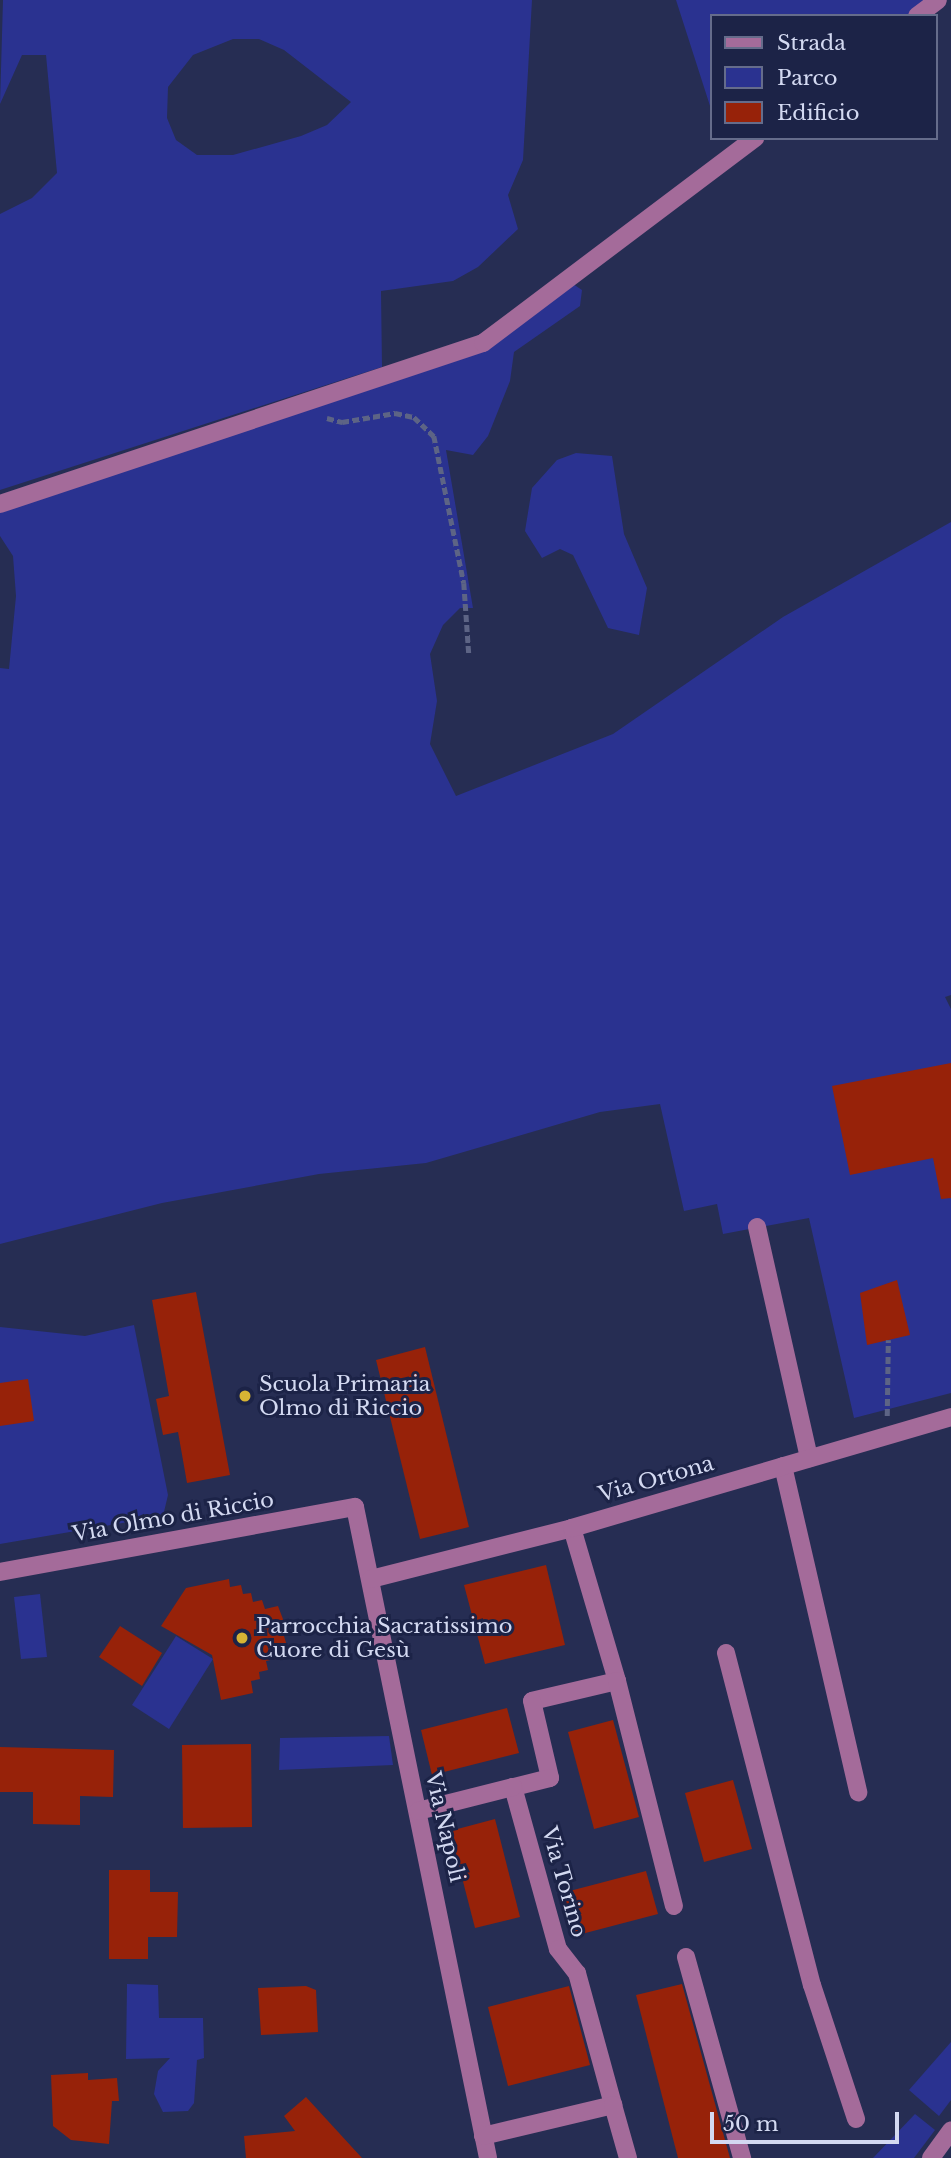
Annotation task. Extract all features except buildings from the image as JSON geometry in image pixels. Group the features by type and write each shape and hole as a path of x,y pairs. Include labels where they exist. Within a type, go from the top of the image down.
{"street":[{"path":"920,14 938,0"},
{"path":"0,504 482,343 752,140"},
{"path":"757,1227 809,1458"},
{"name":"Via Ortona","path":"371,1579 572,1528 951,1417"},
{"path":"783,1466 858,1792"},
{"name":"Via Olmo di Riccio","path":"0,1572 355,1507"},
{"name":"Via Napoli","path":"355,1507 469,2046 488,2158"},
{"path":"572,1528 617,1681 674,1906"},
{"path":"726,1653 812,1985 856,2119"},
{"path":"418,1811 550,1778 532,1700 617,1681"},
{"name":"Via Torino","path":"513,1787 558,1949 578,1973 628,2158"},
{"path":"686,1957 742,2158"},
{"path":"483,2136 612,2105"},
{"path":"931,2158 951,2130"}],"path":[{"path":"309,400 330,420 395,413 414,417 434,436 464,583 469,654"},
{"path":"888,1340 886,1410 892,1434"}],"green space":[{"path":"3,0 532,0 523,160 508,195 518,229 478,267 453,281 381,291 382,367 0,490 0,214 32,198 57,173 46,55 22,55 0,104","holes":["233,39 259,39 284,50 351,102 327,125 301,136 233,155 197,155 176,140 167,118 168,87 193,55"]},
{"path":"676,0 930,0 911,14 710,14 710,106"},
{"path":"573,284 582,290 580,306 514,352 510,381 488,436 473,455 446,450 473,608 460,608 443,625 430,654 437,701 430,744 456,796 613,734 783,617 951,522 951,995 945,997 951,1009 951,1393 854,1418 809,1218 723,1234 717,1204 684,1211 660,1104 600,1112 426,1163 319,1174 162,1203 0,1244 0,668 9,669 16,596 13,556 0,536 0,509 454,359"},
{"path":"576,453 612,456 624,534 647,588 639,635 608,628 573,555 560,549 542,558 525,531 532,488 557,460"},
{"path":"134,1325 168,1495 163,1516 0,1544 0,1327 85,1336"},
{"path":"40,1594 47,1657 21,1659 14,1597"},
{"path":"176,1636 213,1659 169,1729 132,1705"},
{"path":"389,1736 393,1765 279,1770 280,1738"},
{"path":"127,1984 158,1985 159,2018 203,2018 204,2058 197,2060 194,2103 188,2111 163,2112 154,2094 158,2071 170,2058 126,2059"},
{"path":"951,2042 951,2100 939,2116 909,2090"},
{"path":"915,2114 935,2130 914,2158 873,2158"}],"place":[{"name":"Scuola Primaria Olmo di Riccio","path":"245,1396"},
{"name":"Parrocchia Sacratissimo Cuore di Gesù","path":"242,1638"}]}
